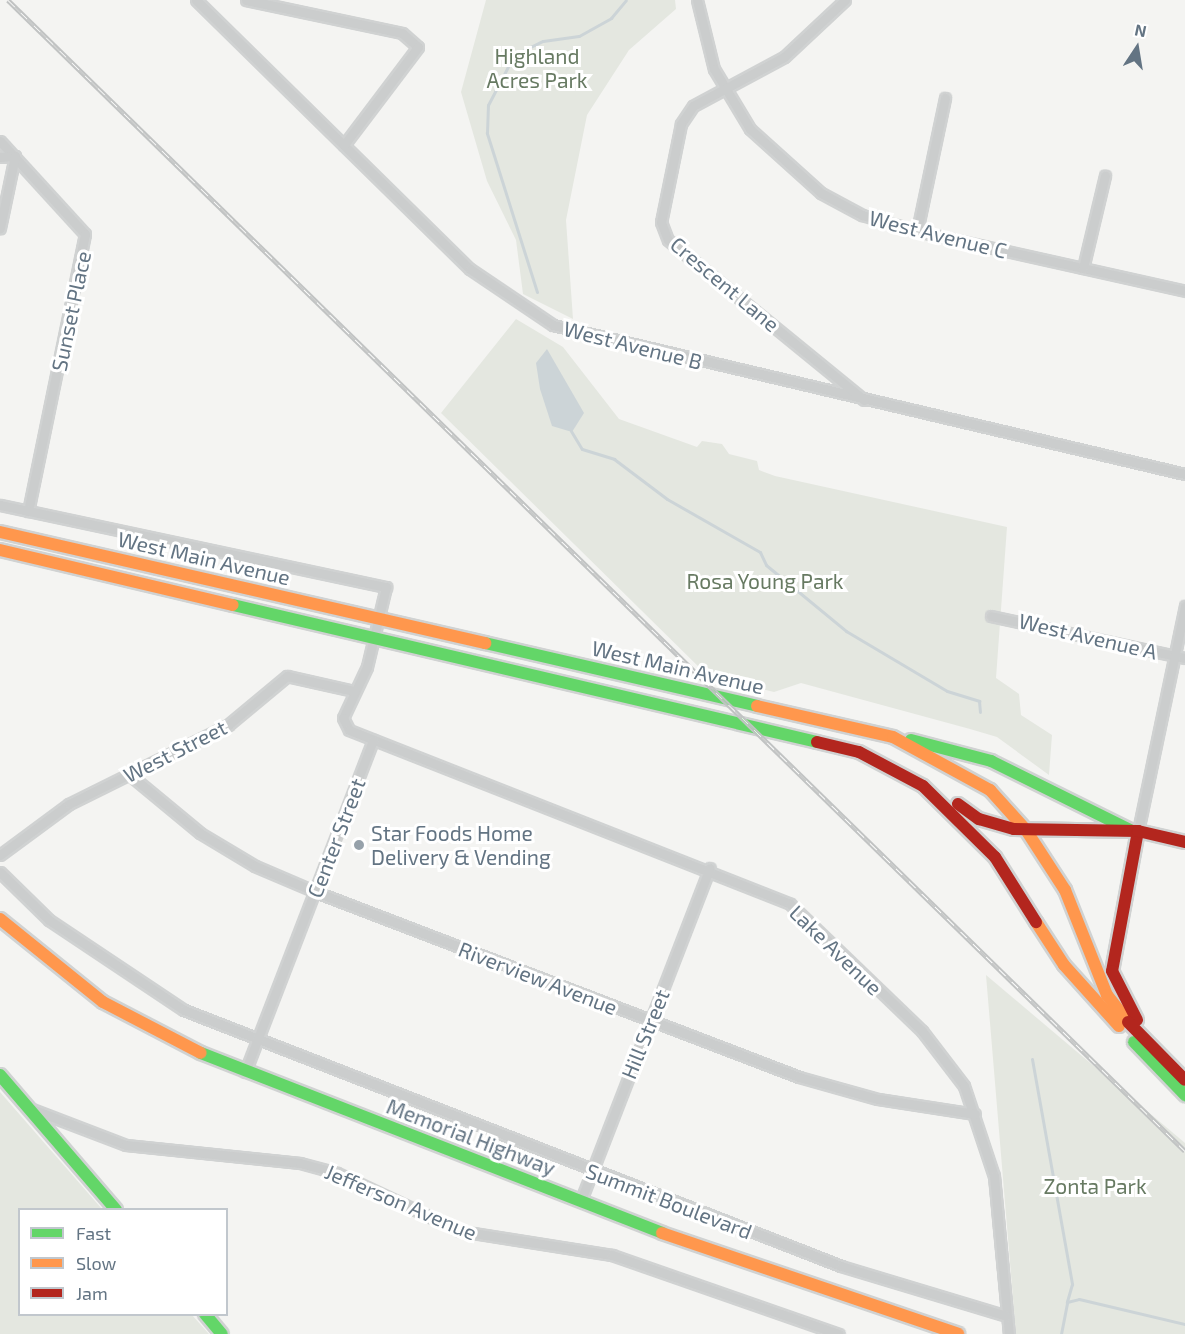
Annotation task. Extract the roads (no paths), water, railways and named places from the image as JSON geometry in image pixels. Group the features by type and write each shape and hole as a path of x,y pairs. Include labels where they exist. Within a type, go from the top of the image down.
{"main road":[{"name":"West Main Avenue","path":"0,532 893,736 970,776 1026,830 1065,890 1107,995 1136,1033 1183,1078"},
{"name":"West Main Avenue","path":"0,550 859,752 923,786 968,825 996,857 1064,964 1185,1095"},
{"path":"893,736 981,757 1134,830"},
{"path":"859,752 906,766 979,819 1026,830 1078,826 1134,830 1185,842"},
{"path":"1134,830 1112,971 1128,1009 1183,1078"},
{"name":"Memorial Highway","path":"0,919 103,1002 245,1072 765,1272 958,1334"},
{"path":"0,1075 115,1208"},
{"path":"207,1316 222,1334"}],"street":[{"name":"West Avenue B","path":"196,0 482,279 546,321 584,336 1185,474"},
{"path":"246,0 402,33 418,47 344,145"},
{"name":"West Avenue C","path":"698,0 714,69 750,129 821,193 862,215 917,231 1185,291"},
{"name":"Crescent Lane","path":"845,0 784,57 693,106 681,124 661,222 668,240 866,401"},
{"path":"917,231 945,98"},
{"name":"Sunset Place","path":"0,141 80,223 86,241 28,511"},
{"path":"0,157 15,156 0,228"},
{"path":"1083,268 1105,176"},
{"path":"0,505 386,587 375,638 344,724 373,740"},
{"path":"1134,830 1185,606"},
{"name":"West Avenue A","path":"991,616 1185,658"},
{"name":"West Street","path":"0,855 55,812 228,725 287,676 354,691"},
{"name":"Lake Avenue","path":"373,740 710,868 790,904 922,1031 964,1086 994,1176 1009,1334"},
{"name":"Center Street","path":"245,1072 373,740"},
{"name":"Riverview Avenue","path":"130,775 200,833 255,866 316,892 799,1077 878,1099 975,1114"},
{"name":"Hill Street","path":"581,1200 710,868"},
{"name":"Summit Boulevard","path":"0,873 49,920 131,978 184,1011 592,1172 841,1266 1007,1316"},
{"name":"Jefferson Avenue","path":"29,1108 126,1145 300,1163 337,1173 460,1231 612,1255 839,1334"}],"waterway":[{"path":"537,292 487,133 488,105 514,55 543,41 579,36 611,18 626,0"},
{"path":"571,431 582,449 614,459 667,499 760,552 766,565 846,631 947,691 979,701 980,712"},
{"path":"1032,1059 1072,1284 1067,1302"},
{"path":"1061,1334 1067,1302 1079,1299 1185,1324"}],"railway":[{"path":"8,0 1185,1151"}],"place":[{"name":"Star Foods Home Delivery & Vending","path":"359,845"}],"park label":[{"name":"Highland Acres Park","path":"537,68"},
{"name":"Rosa Young Park","path":"765,581"},
{"name":"Zonta Park","path":"1095,1186"}]}
